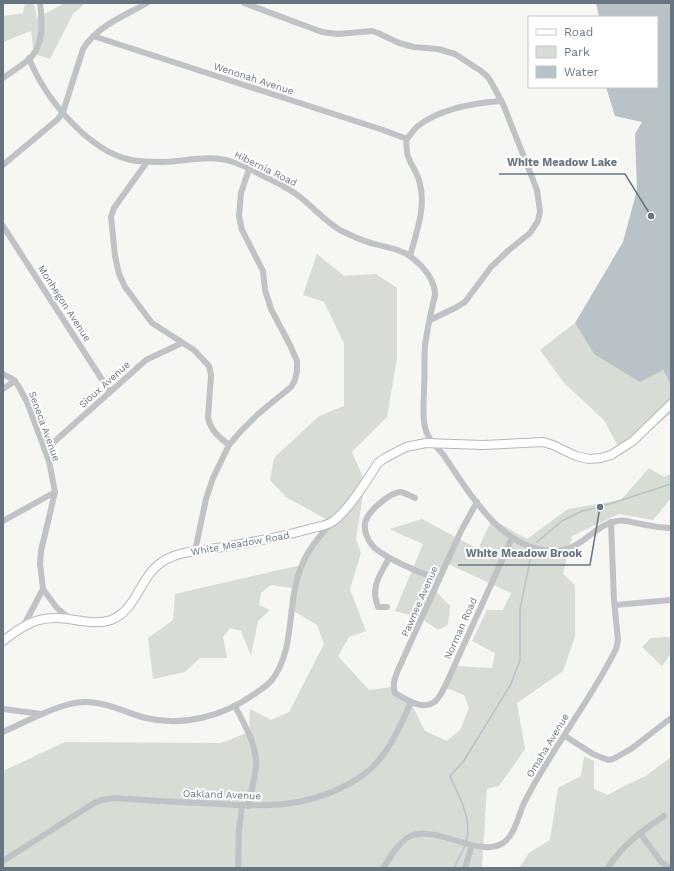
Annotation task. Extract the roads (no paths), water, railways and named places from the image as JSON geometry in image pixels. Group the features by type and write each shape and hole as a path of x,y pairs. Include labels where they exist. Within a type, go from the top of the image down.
{"street":[{"path":"3,78 33,55 41,35 42,25 40,3"},
{"path":"3,165 58,119 63,112 83,49 89,40 105,26 147,3"},
{"path":"244,3 322,32 338,34 372,31 399,44 438,49 455,54 473,64 488,77 501,101 538,190 540,206 538,221 530,233 491,267 465,302 430,320"},
{"name":"Wenonah Avenue","path":"94,36 407,139"},
{"name":"Hibernia Road","path":"29,58 35,74 72,123 85,135 115,154 130,160 147,162 220,158 233,162 299,196 340,230 370,243 404,252 410,256"},
{"path":"501,101 462,106 436,115 417,127 406,140 407,154 421,185 422,205 419,226 410,256 429,274 435,288 435,295 425,345 423,399 426,430 434,444 477,502 495,523 512,538 525,544 542,550 552,551 575,546 604,526 611,522 617,521 626,521 652,527 671,528"},
{"path":"147,162 114,208 111,217 115,256 119,274 133,299 152,323 194,350 209,366 211,375 208,418 217,436 229,445"},
{"path":"195,551 206,499 213,478 229,445 258,414 291,387 296,376 298,365 290,345 271,309 265,290 263,271 242,230 239,216 241,193 249,169"},
{"name":"Monhegon Avenue","path":"3,226 110,392"},
{"name":"Sioux Avenue","path":"45,450 146,360 182,343"},
{"name":"Seneca Avenue","path":"3,374 15,381 27,402 49,461 55,492 41,551 40,564 43,589 57,608 70,619"},
{"path":"3,388 15,381"},
{"name":"White Meadow Road","path":"3,641 24,625 42,619 70,619 103,622 115,618 125,611 146,578 162,562 180,554 282,537 331,523 348,506 378,463 384,458 406,447 418,444 483,445 543,442 576,456 589,459 601,458 611,455 633,441 671,404"},
{"path":"3,521 55,492"},
{"path":"415,498 401,492 392,494 382,501 373,510 365,522 368,540 376,550 389,558 439,580"},
{"name":"Pawnee Avenue","path":"411,702 395,693 393,687 394,681 461,531 477,502"},
{"name":"Omaha Avenue","path":"383,868 400,845 413,835 426,834 484,847 503,843 510,835 532,788 565,736 616,649 618,640 611,522"},
{"path":"3,732 63,706 84,702 104,705 156,720 192,720 212,715 236,706 265,687 272,680 281,664 289,637 293,598 301,567 310,548 331,523"},
{"name":"Norman Road","path":"411,702 424,705 433,703 438,698 447,682 512,538"},
{"path":"387,607 378,607 375,600 374,591 378,579 389,558"},
{"path":"24,625 43,589"},
{"path":"615,605 671,600"},
{"name":"Oakland Avenue","path":"3,861 94,803 102,800 114,798 245,805 285,805 327,795 353,782 378,761 396,734 411,702"},
{"path":"236,706 248,732 255,758 255,773 239,831 238,868"},
{"path":"3,709 44,714"},
{"path":"565,736 593,754 608,760 614,759 631,749 671,718"},
{"path":"608,868 622,850 640,833 664,816"},
{"path":"640,833 661,862 670,868"},
{"path":"465,868 471,844"}],"water":[{"path":"596,3 671,3 671,385 663,370 640,382 594,354 575,323 623,242 637,190 635,134 642,122 615,116 606,88 658,88 658,16 599,16"}],"waterway":[{"path":"537,542 562,521 582,511 600,507 671,484"},
{"path":"466,842 468,825 464,808 450,776 463,762 511,684 520,660 520,609 532,551"},
{"path":"454,868 465,846"}],"place":[{"name":"White Meadow Lake","path":"651,216"},
{"name":"White Meadow Brook","path":"600,507"}]}
